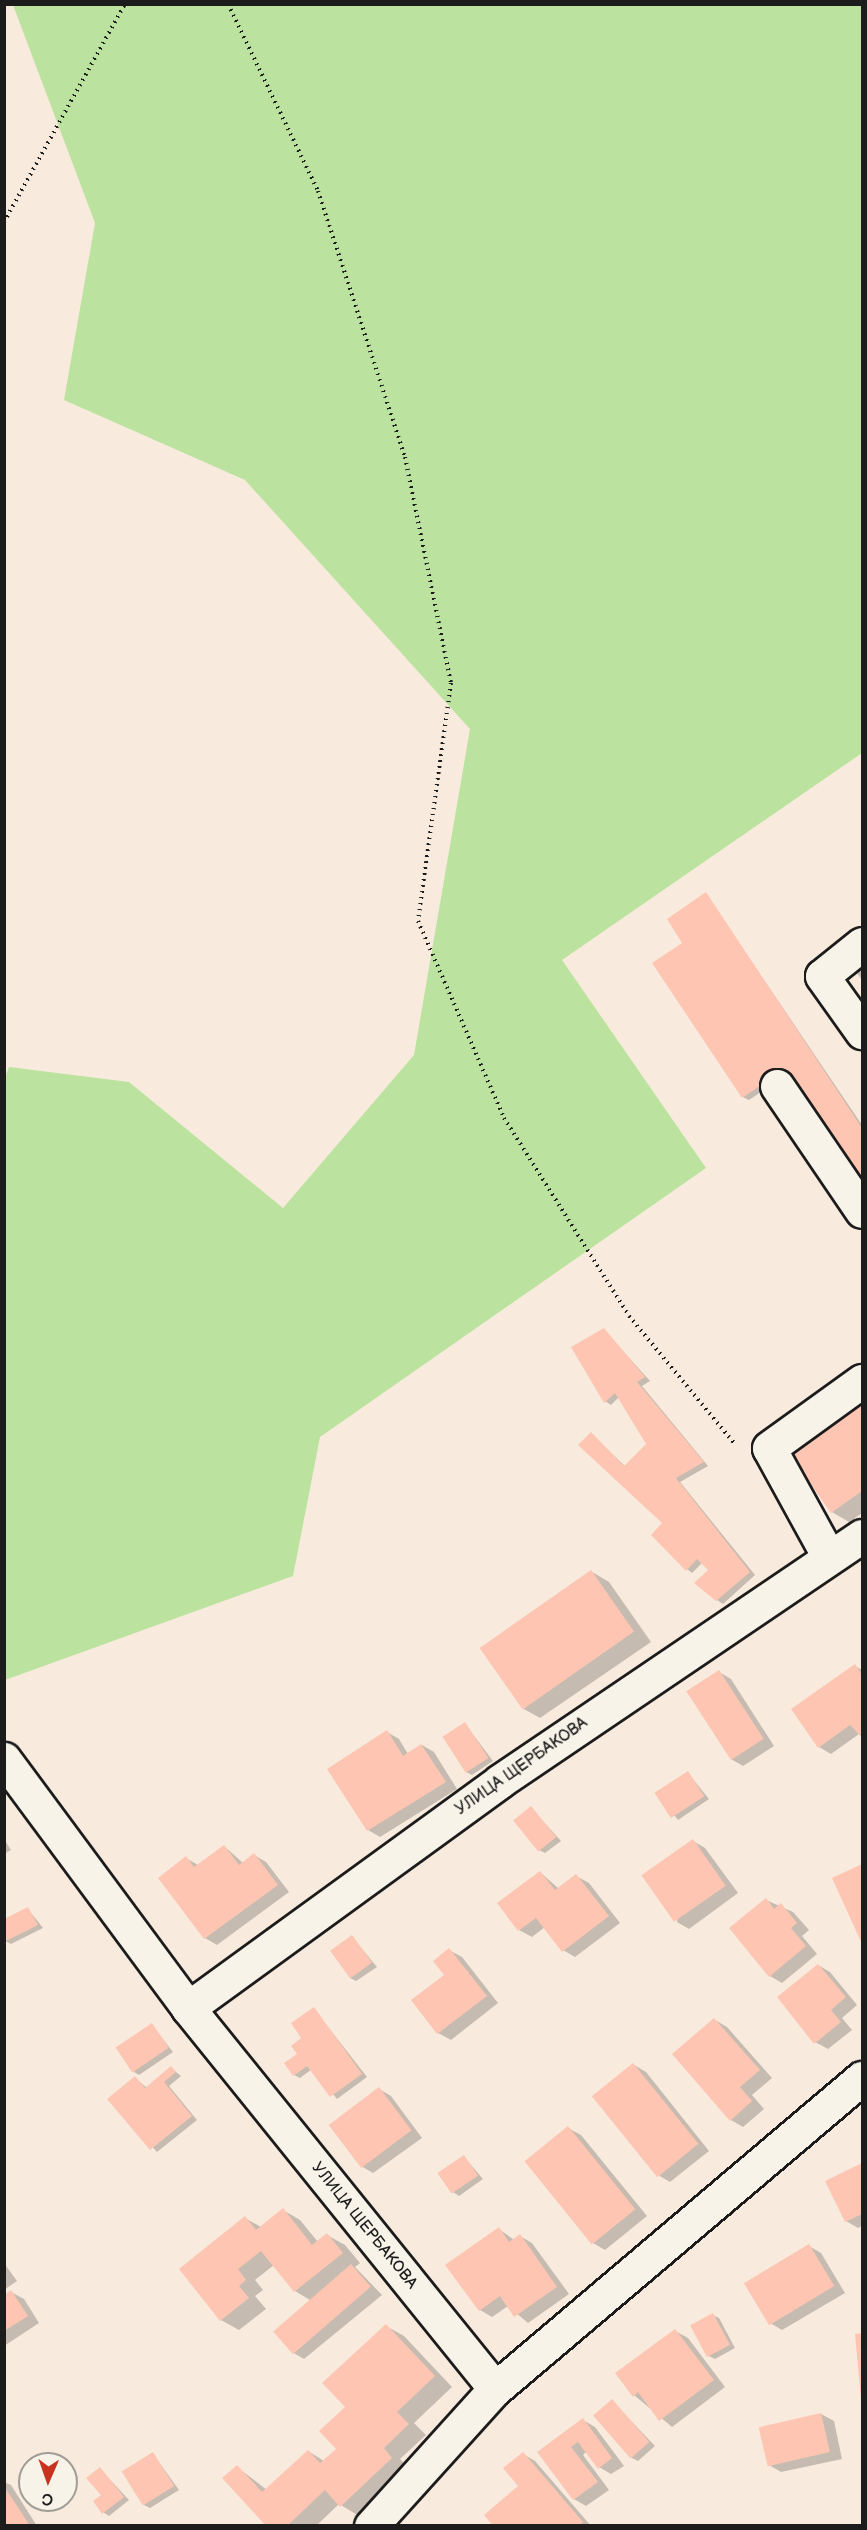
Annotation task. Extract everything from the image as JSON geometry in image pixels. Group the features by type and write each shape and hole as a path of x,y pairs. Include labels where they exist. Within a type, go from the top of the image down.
{"street":[{"path":"862,944 822,976 862,1032"},
{"path":"777,1086 862,1210"},
{"path":"829,1557 769,1448 862,1381"},
{"name":"УЛИЦА ЩЕРБАКОВА","path":"188,2008 500,1781 862,1536"},
{"name":"УЛИЦА ЩЕРБАКОВА","path":"4,1759 188,2008 495,2389"},
{"path":"383,2522 495,2389 862,2078"}],"path":[{"path":"4,222 125,4"},
{"path":"228,4 318,191 405,457 451,683 418,921 504,1118 629,1316 738,1448 769,1448"}],"green space":[{"path":"13,5 862,5 862,753 562,960 706,1168 320,1437 293,1576 5,1680 4,1080 9,1067 129,1082 283,1208 414,1055 470,729 245,480 64,400 95,223"}],"building":[{"path":"706,892 862,1128 862,1202 777,1074 742,1098 652,963 682,943 667,919"},
{"path":"604,1328 645,1377 637,1382 704,1462 676,1478 750,1572 716,1601 694,1583 708,1570 697,1559 686,1571 651,1535 662,1523 578,1445 591,1432 624,1466 646,1444 615,1393 604,1403 571,1347"},
{"path":"862,1401 862,1491 831,1513 788,1452"},
{"path":"591,1570 634,1631 523,1709 480,1648"},
{"path":"855,1664 862,1675 862,1737 850,1725 818,1748 791,1709"},
{"path":"719,1670 764,1739 731,1760 686,1691"},
{"path":"465,1722 488,1758 466,1773 442,1737"},
{"path":"387,1730 403,1756 421,1744 446,1782 367,1831 327,1769"},
{"path":"688,1771 704,1796 671,1818 654,1793"},
{"path":"531,1806 556,1837 538,1852 513,1820"},
{"path":"693,1839 726,1886 674,1922 641,1875"},
{"path":"224,1845 239,1865 254,1853 278,1885 204,1939 158,1878 186,1856 194,1867"},
{"path":"862,1864 862,1944 832,1878"},
{"path":"540,1871 555,1890 576,1874 609,1916 562,1952 536,1918 518,1931 497,1903"},
{"path":"766,1898 774,1909 781,1903 797,1923 791,1928 806,1946 769,1977 729,1928"},
{"path":"28,1907 38,1925 4,1942 4,1919"},
{"path":"352,1935 372,1963 350,1978 330,1951"},
{"path":"449,1948 487,1996 437,2034 411,2000 444,1975 433,1961"},
{"path":"818,1964 846,1997 831,2010 841,2022 814,2044 777,1997"},
{"path":"314,2007 362,2074 330,2097 307,2066 293,2076 284,2063 297,2054 291,2046 301,2038 291,2023"},
{"path":"714,2018 760,2070 740,2087 752,2101 730,2121 672,2054"},
{"path":"152,2023 169,2048 132,2072 116,2048"},
{"path":"633,2063 698,2144 657,2177 592,2096"},
{"path":"171,2066 176,2072 164,2082 192,2116 150,2150 107,2099 135,2076 145,2088"},
{"path":"379,2087 411,2130 361,2168 329,2125"},
{"path":"568,2126 635,2209 592,2244 524,2161"},
{"path":"464,2155 478,2176 451,2194 437,2173"},
{"path":"862,2163 862,2214 845,2222 825,2181"},
{"path":"283,2208 312,2245 327,2233 343,2253 294,2292 261,2251 238,2269 246,2280 239,2286 249,2298 220,2321 179,2269 245,2216 256,2230"},
{"path":"499,2227 509,2242 520,2234 557,2287 514,2317 500,2296 479,2311 445,2265"},
{"path":"809,2244 834,2286 769,2325 744,2283"},
{"path":"351,2264 371,2287 293,2354 273,2332"},
{"path":"11,2290 28,2316 4,2331 4,2295"},
{"path":"713,2313 730,2345 707,2357 690,2325"},
{"path":"386,2324 435,2376 397,2412 409,2424 384,2448 392,2458 340,2507 325,2490 287,2526 266,2526 222,2478 237,2465 262,2492 308,2450 320,2463 336,2449 319,2431 345,2407 322,2383"},
{"path":"675,2329 714,2380 659,2421 638,2392 633,2397 615,2373"},
{"path":"862,2333 862,2400 861,2400 855,2334"},
{"path":"612,2399 649,2442 631,2458 593,2415"},
{"path":"821,2413 830,2452 768,2466 759,2427"},
{"path":"583,2418 612,2458 598,2469 578,2442 571,2447 598,2482 573,2500 537,2452"},
{"path":"153,2452 174,2486 143,2506 122,2472"},
{"path":"523,2452 583,2522 579,2526 493,2526 484,2515 518,2486 503,2468"},
{"path":"100,2467 124,2497 102,2514 93,2501 101,2495 86,2478"},
{"path":"4,2486 18,2508 18,2512 21,2512 30,2526 4,2526"}]}
